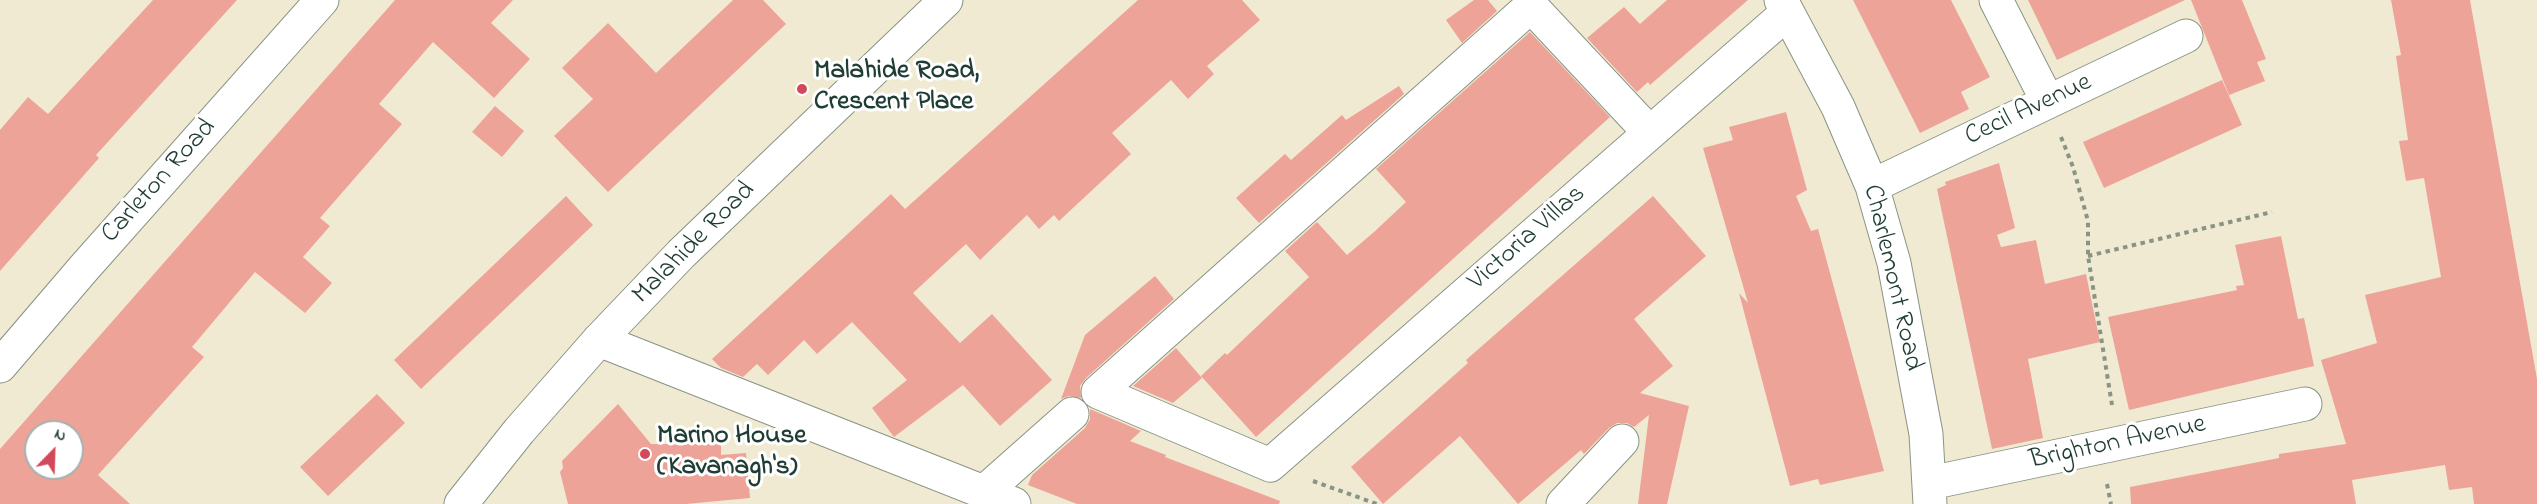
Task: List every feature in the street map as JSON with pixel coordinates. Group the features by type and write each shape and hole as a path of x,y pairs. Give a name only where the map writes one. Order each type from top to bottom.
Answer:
{"street":[{"name":"Carleton Road","path":"0,366 321,0"},
{"name":"Malahide Road","path":"461,504 519,431 599,340 681,254 946,0"},
{"path":"1996,0 2048,102"},
{"path":"1270,465 1098,392 1531,6 1649,132"},
{"name":"Victoria Villas","path":"1270,465 1649,132 1784,7"},
{"name":"Charlemont Road","path":"1784,7 1838,107 1872,186 1896,275 1926,434 1930,493"},
{"name":"Cecil Avenue","path":"1872,186 2186,36"},
{"path":"599,340 1014,504"},
{"name":"Brighton Avenue","path":"1930,493 2118,445 2305,404"},
{"path":"984,492 1072,414"},
{"path":"1563,504 1622,441"}],"path":[{"path":"2048,102 2073,167 2088,221 2088,256 2118,445"},
{"path":"2088,256 2272,212"},
{"path":"1270,465 1377,504"}],"building":[{"path":"153,0 237,0 96,155 99,158 0,271 0,130 28,97 48,114"},
{"path":"395,0 513,0 491,23 530,59 494,98 433,42 379,104 402,124 320,218 330,226 303,257 332,283 305,313 255,272 192,347 204,357 98,475 130,504 0,504 0,449 24,422 24,480 84,480 84,420 26,420"},
{"path":"733,0 763,0 786,24 608,192 554,136 593,99 562,68 608,23 656,73"},
{"path":"1138,0 1242,0 1260,20 1207,66 1214,74 1188,99 1171,80 1112,133 1131,154 1059,221 1054,215 1039,229 1027,215 980,260 966,244 913,293 960,343 992,314 1052,380 1000,426 963,385 894,437 872,408 907,380 852,322 817,354 804,340 768,375 757,364 743,377 721,368 712,359 891,194 905,209"},
{"path":"1474,0 1488,0 1497,11 1462,43 1446,20"},
{"path":"1667,0 1748,0 1650,85 1648,82 1637,92 1587,38 1624,7 1640,24"},
{"path":"1853,0 1951,0 1990,77 1961,92 1969,109 1920,133"},
{"path":"2028,0 2185,0 2057,60"},
{"path":"2191,0 2242,0 2266,59 2257,62 2265,81 2229,95"},
{"path":"2391,0 2470,0 2537,379 2537,504 2474,504 2472,487 2449,490 2445,465 2352,480 2356,504 2131,504 2130,487 2279,458 2279,454 2346,444 2321,360 2377,343 2365,295 2441,277 2424,178 2406,181 2399,141 2408,140 2396,56 2401,55"},
{"path":"1530,32 1610,117 1256,437 1201,376 1225,353 1227,355 1309,277 1285,251 1317,222 1347,255 1374,232 1406,202 1376,169"},
{"path":"2222,80 2242,125 2104,188 2083,142"},
{"path":"1399,86 1404,94 1259,223 1236,198 1285,154 1291,160 1342,115 1346,120"},
{"path":"495,106 524,131 502,157 472,132"},
{"path":"1786,112 1807,190 1796,196 1811,231 1818,229 1884,471 1820,485 1818,479 1790,486 1739,293 1748,303 1703,148 1733,140 1729,127"},
{"path":"1999,163 2015,228 1997,235 2001,247 2036,240 2045,284 2086,274 2100,342 2028,359 2043,438 1992,449 1937,189 1946,185 1945,182"},
{"path":"566,196 593,225 421,389 394,360"},
{"path":"1653,196 1706,256 1634,319 1673,366 1640,393 1689,406 1667,504 1638,504 1649,415 1634,427 1627,423 1617,423 1609,428 1584,454 1581,450 1518,504 1460,436 1383,504 1351,467 1468,363 1466,360"},
{"path":"2281,236 2298,319 2304,318 2314,366 2129,410 2108,317 2237,290 2236,286 2244,285 2235,245"},
{"path":"1155,276 1174,299 1086,378 1080,386 1081,398 1069,396 1061,399 1085,335"},
{"path":"1176,348 1202,378 1173,403 1133,386"},
{"path":"377,394 405,423 328,496 300,467"},
{"name":"Marino House (Kavanagh's)","path":"618,404 651,444 721,444 721,455 746,453 750,498 686,504 568,504 560,472 563,468 562,461"},
{"path":"1090,409 1141,431 1130,441 1166,455 1165,457 1280,501 1279,504 1077,504 1028,485 1032,475 1085,428 1090,419"}],"place":[{"name":"Malahide Road, Crescent Place","path":"802,89"},
{"name":"Marino House (Kavanagh's)","path":"645,454"}]}
